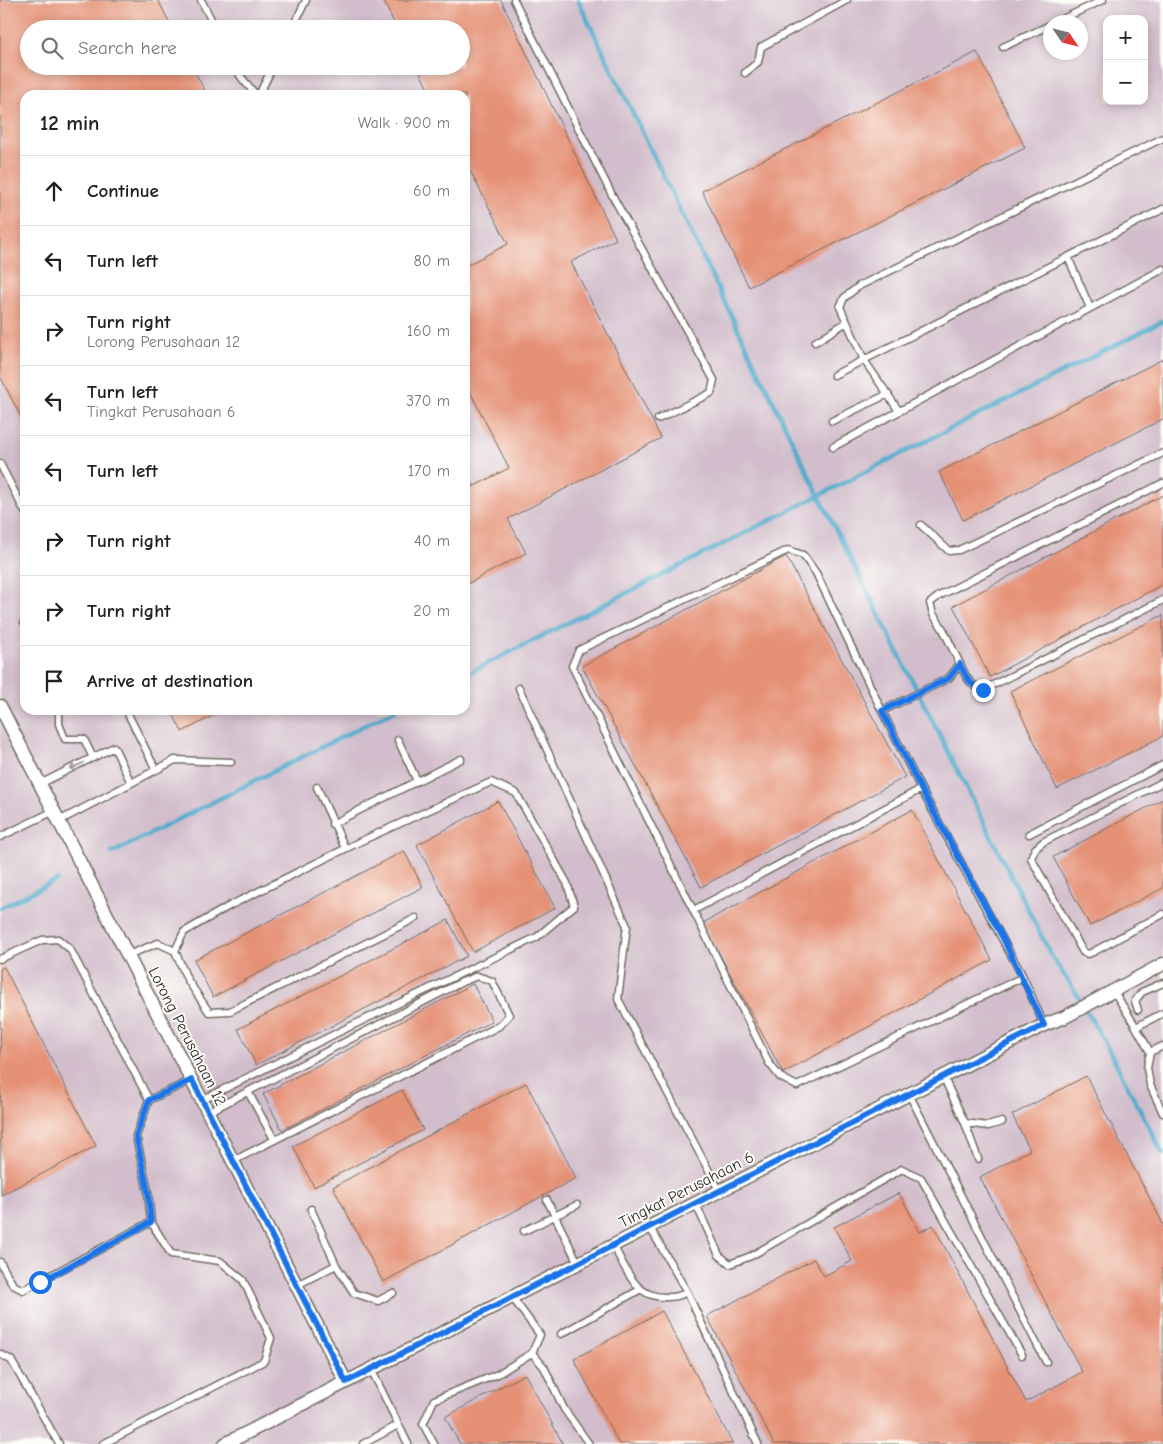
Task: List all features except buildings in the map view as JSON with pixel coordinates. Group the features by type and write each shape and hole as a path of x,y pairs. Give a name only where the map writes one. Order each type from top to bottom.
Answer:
{"street":[{"name":"Lorong Perusahaan 12","path":"0,706 346,1382"},
{"name":"Tingkat Perusahaan 6","path":"226,1444 695,1202 1044,1025 1065,1017 1163,964"}],"lane":[{"path":"201,0 211,20"},
{"path":"296,20 306,0"},
{"path":"514,0 612,195 714,380 712,393 658,419"},
{"path":"745,73 758,62 761,47 847,0"},
{"path":"1071,15 1103,0"},
{"path":"1003,47 1043,28"},
{"path":"240,75 253,90"},
{"path":"261,90 268,75"},
{"path":"899,411 864,360 840,307 844,298 859,286 1163,138"},
{"path":"834,375 1163,209"},
{"path":"1068,257 1090,308"},
{"path":"833,448 1163,269"},
{"path":"815,342 847,322"},
{"path":"832,421 888,394"},
{"path":"921,525 949,551 960,550 1163,453"},
{"path":"0,464 20,502"},
{"path":"1163,483 939,596 930,603 933,614 943,629 968,681 974,687 983,690 1163,600"},
{"path":"1023,977 797,1086 780,1077 769,1063 572,666 579,650 788,550 803,555 816,573 921,789 1023,977 1044,1025"},
{"path":"882,711 949,678 960,664"},
{"path":"519,688 628,926 618,999 719,1190"},
{"path":"59,715 58,724 64,739 75,741 84,739 93,758"},
{"path":"128,715 156,770"},
{"path":"398,740 417,781"},
{"path":"40,784 114,747 131,783"},
{"path":"332,824 461,759"},
{"path":"0,837 56,816 131,783 175,760 231,762"},
{"path":"1029,834 1163,764"},
{"path":"175,951 184,932 345,848 491,782 516,793 567,883 574,906 537,937 340,1031 202,1100"},
{"path":"1163,782 1043,842 1034,849 1031,858 1083,952 1088,954 1093,952 1163,914"},
{"path":"317,787 332,824 345,848"},
{"path":"694,910 921,789"},
{"path":"128,955 158,943 175,951 187,979 209,1012 230,1011 416,918"},
{"path":"0,959 42,940 58,939 70,949 149,1100"},
{"path":"208,1112 462,982 477,976 492,981 509,1015 499,1026 233,1161"},
{"path":"1138,1010 1135,1001 1142,992 1163,983"},
{"path":"1113,990 1150,1052 1147,1068 1150,1084 1163,1113"},
{"path":"1136,1027 1163,1013"},
{"path":"1150,1052 1163,1046"},
{"path":"943,1076 965,1123 978,1159"},
{"path":"103,1444 264,1361 271,1338 243,1280 220,1261 171,1254 151,1222 148,1192 136,1136 149,1100 192,1080"},
{"path":"248,1092 274,1139"},
{"path":"909,1094 1046,1362"},
{"path":"965,1123 988,1126 1002,1122"},
{"path":"695,1202 719,1255 730,1264 751,1256 902,1169 921,1178 1022,1355"},
{"path":"547,1200 578,1262"},
{"path":"524,1231 577,1205"},
{"path":"311,1210 336,1265 354,1293 378,1301 393,1293"},
{"path":"0,1262 13,1285 23,1290 151,1222"},
{"path":"649,1226 686,1292 758,1444"},
{"path":"613,1245 635,1286 652,1297 677,1297 686,1292"},
{"path":"297,1285 336,1265"},
{"path":"561,1334 641,1289"},
{"path":"434,1444 423,1424 434,1400 498,1374 532,1353 540,1335 512,1296"},
{"path":"532,1353 544,1367 564,1409 589,1444"},
{"path":"0,1354 11,1360 59,1444"},
{"path":"371,1369 408,1444"},
{"path":"364,1444 398,1425"}],"shaded area":[{"path":"0,0 1163,0 1163,1444 0,1444"}],"waterway":[{"path":"578,0 819,496 1051,955 1078,996 1110,1052 1163,1154"},
{"path":"470,672 1163,321"},
{"path":"112,853 385,715"},
{"path":"0,908 57,880"}],"route":[{"path":"40,1282 151,1222 148,1192 136,1136 149,1100 192,1080 346,1382 1044,1025 1003,938 921,789 882,711 949,678 960,664 968,681 974,687 983,690"}]}
